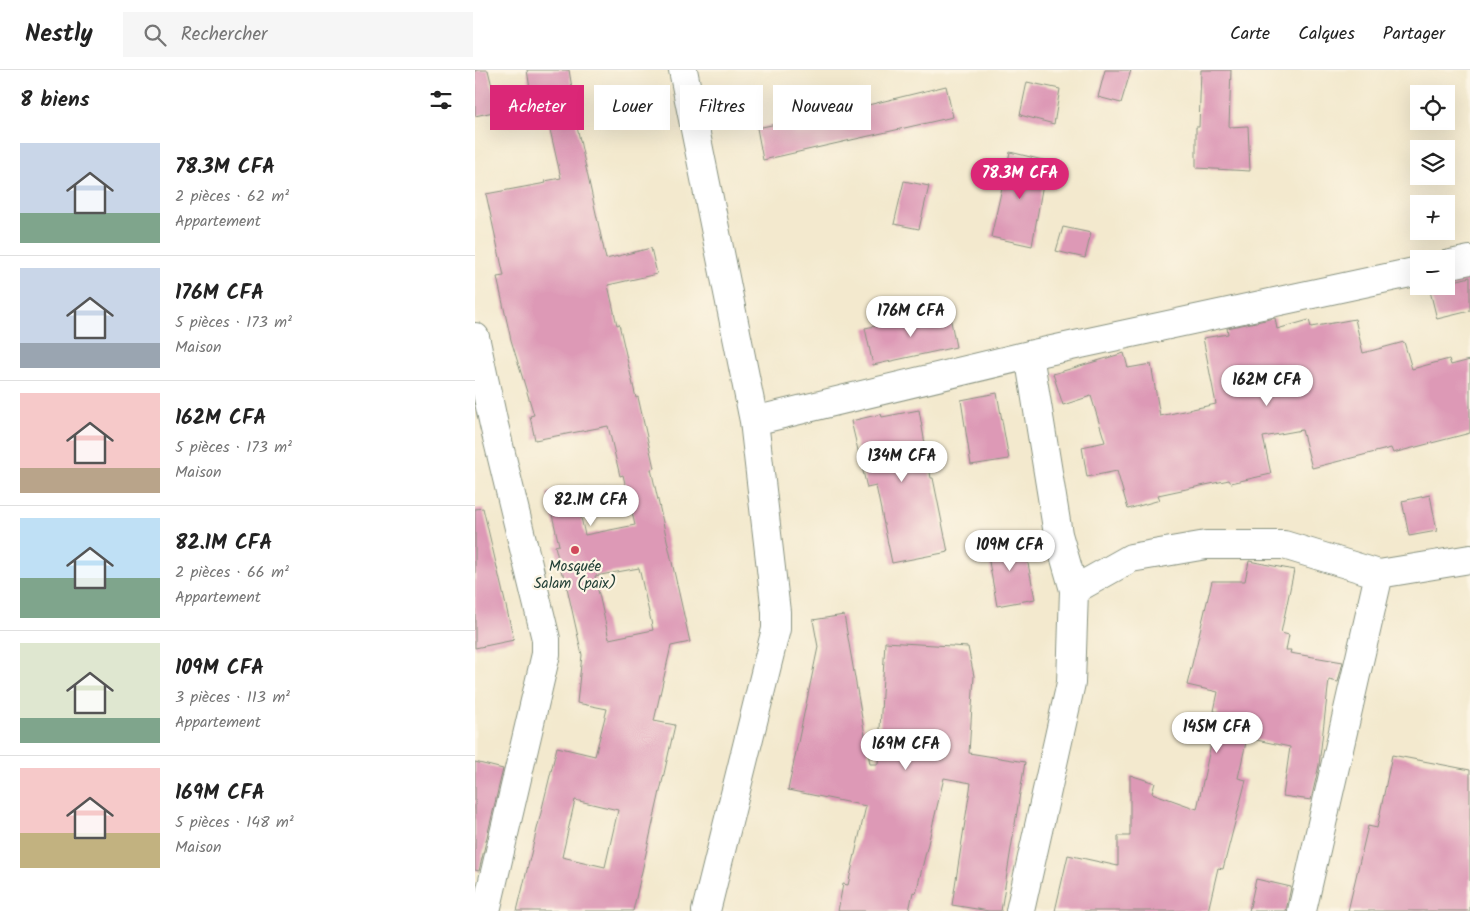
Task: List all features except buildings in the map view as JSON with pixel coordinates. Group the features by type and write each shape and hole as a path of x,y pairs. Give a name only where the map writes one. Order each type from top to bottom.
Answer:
{"street":[{"path":"683,70 753,421 775,595 776,629 706,911"},
{"path":"1455,263 1470,260"},
{"path":"753,421 1029,355 1410,273"},
{"path":"475,337 485,427 546,639 546,654 486,911"},
{"path":"1020,911 1071,684 1074,590 1058,534 1029,355"},
{"path":"1074,590 1131,558 1206,545 1284,545 1379,574 1470,559"},
{"path":"1302,911 1379,574"}],"place":[{"name":"Mosquée Salam (paix)","path":"575,550"}]}
